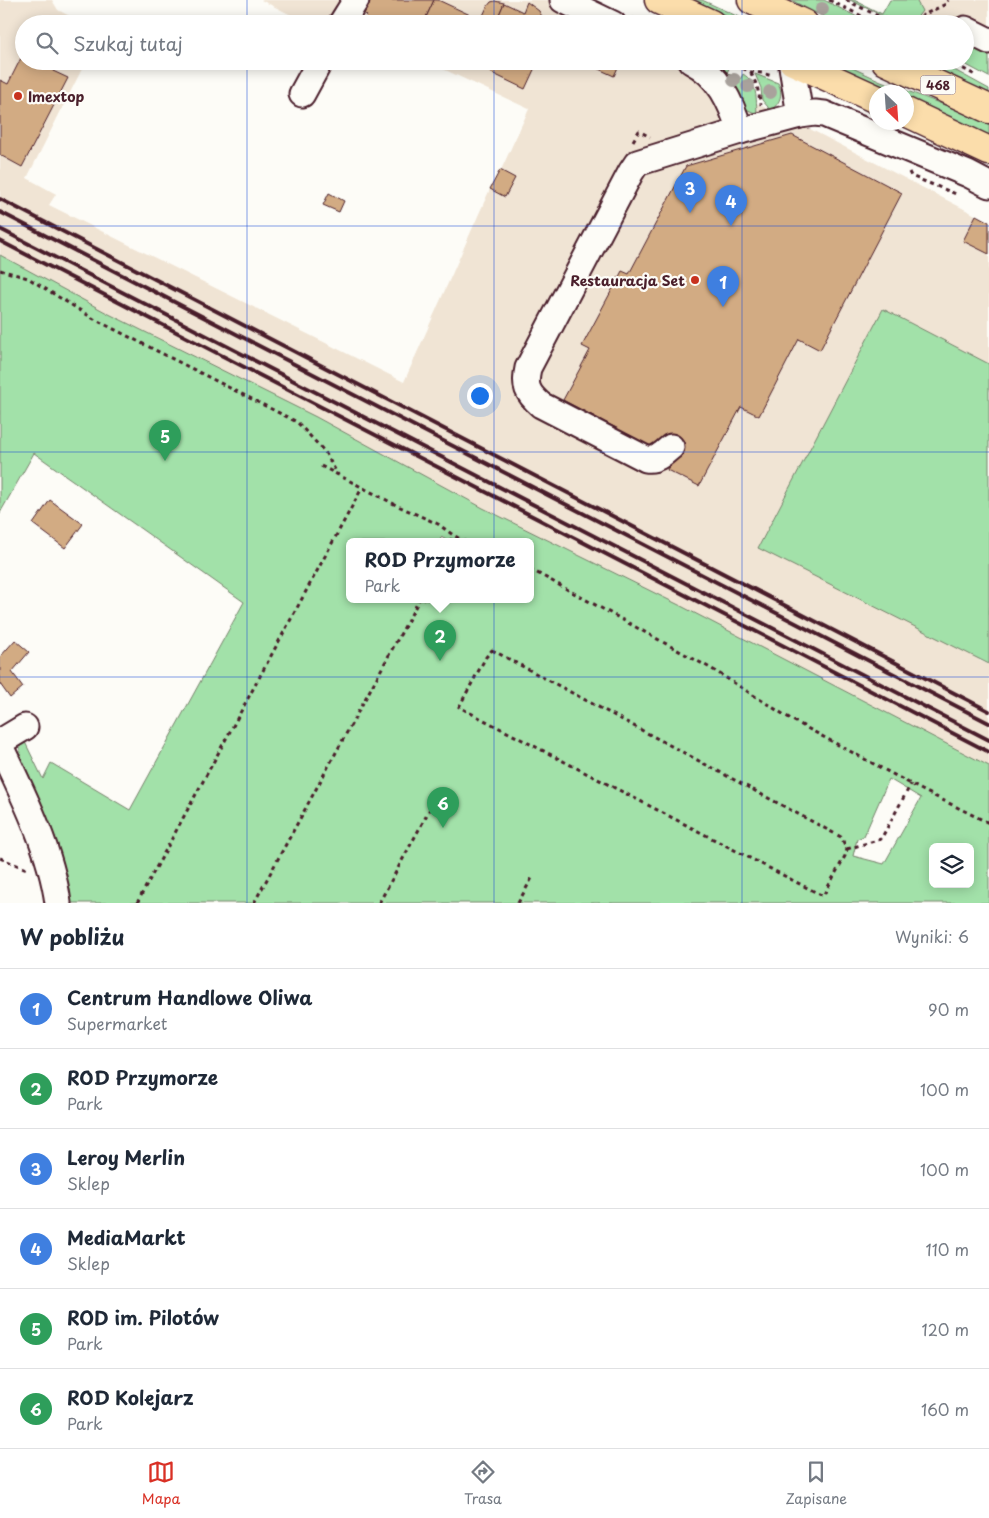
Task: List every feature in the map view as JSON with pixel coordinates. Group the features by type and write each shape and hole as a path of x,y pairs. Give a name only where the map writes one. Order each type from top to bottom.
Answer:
{"main road":[{"path":"659,0 692,15"},
{"path":"752,0 784,15"},
{"path":"812,70 869,96"},
{"name":"468","path":"909,70 989,109"},
{"path":"914,116 986,149"}],"street":[{"path":"347,15 356,0"},
{"path":"564,0 595,15"},
{"path":"974,34 989,41"},
{"path":"302,94 315,70"},
{"path":"705,70 726,95 740,131"},
{"path":"793,70 800,115"},
{"path":"671,447 657,458 646,460 551,411 535,400 526,386 528,368 634,166 641,161 740,131 800,115 815,113 824,114 971,184 986,149"},
{"path":"0,742 25,727"},
{"path":"0,746 46,852 58,903"}],"path":[{"path":"829,0 860,15"},
{"path":"846,0 876,15"},
{"path":"923,15 946,4 948,0"},
{"path":"746,70 750,72 757,86 761,106"},
{"path":"965,70 980,78"},
{"path":"910,176 971,184"},
{"path":"0,270 28,278 94,319 298,422 325,452 338,475"},
{"path":"322,466 362,488 438,524 459,538"},
{"path":"137,903 362,488"},
{"path":"534,571 712,669 794,721 910,784 989,823"},
{"path":"254,903 417,603"},
{"path":"492,650 841,837 847,849 823,896 459,707 486,657 492,650"},
{"path":"847,849 881,839 910,784"},
{"path":"379,903 436,798"},
{"path":"0,858 36,872"},
{"path":"518,903 532,878"}],"shaded area":[{"path":"0,0 52,0 58,10 68,15 15,15 15,70 81,70 27,178 56,194 49,205 404,382 490,189 501,170 529,109 445,70 687,70 810,129 989,222 989,364 883,309 980,661 989,664 989,766 681,606 483,508 316,417 109,314 0,255"},
{"path":"261,0 340,0 343,2 335,15 291,15"},
{"path":"363,0 573,0 586,15 358,15"},
{"path":"890,0 989,0 989,75 974,66 974,15 882,14"}],"green space":[{"path":"691,0 702,0 734,15 724,15"},
{"path":"791,0 824,0 853,15 820,15"},
{"path":"850,0 854,0 882,14 890,0 916,0 922,11 919,15 881,15"},
{"path":"974,44 989,51 989,77 974,69"},
{"path":"719,70 728,70 727,73 740,80 743,74 751,82 756,97 757,114 744,106"},
{"path":"845,70 857,70 892,85 878,85"},
{"path":"937,70 954,70 989,89 989,94"},
{"path":"755,74 778,83 780,87 780,99 768,112 768,107 762,100 761,88"},
{"path":"914,93 989,123 989,137 914,101"},
{"path":"0,255 109,314 316,417 483,508 681,606 989,766 989,903 69,903 53,837 20,755 20,741 23,738 43,779 51,763 130,810 244,602 34,453 0,513","holes":["889,779 921,798 884,864 853,856 857,839 864,836"]},
{"path":"883,309 989,364 989,664 758,548"}],"building":[{"path":"365,0 434,0 427,15 366,15 362,12"},
{"path":"434,0 438,0 470,15 427,15"},
{"path":"491,2 504,3 499,15 483,15"},
{"path":"527,2 541,15 499,15 504,3 523,12"},
{"path":"15,70 54,70 68,78 22,167 0,155 0,80 8,84"},
{"path":"485,70 534,70 525,89"},
{"path":"601,70 617,70 614,76"},
{"path":"792,135 902,193 820,350 799,339 759,416 741,407 699,486 667,470 673,458 563,400 590,350 582,346 622,271 629,274 686,166"},
{"path":"500,170 515,178 505,197 490,189"},
{"path":"329,193 344,201 339,212 323,205"},
{"path":"976,215 989,222 989,254 963,241"},
{"path":"50,500 83,524 65,548 33,524"},
{"path":"15,640 29,652 12,672 23,687 10,698 0,684 0,657"}],"railway":[{"path":"0,199 989,711"},
{"path":"0,212 989,723"},
{"path":"0,229 989,740"},
{"path":"0,241 989,752"}],"place":[{"name":"Imextop","path":"18,96"},
{"name":"Leroy Merlin","path":"690,213"},
{"name":"MediaMarkt","path":"731,226"},
{"name":"Restauracja Set","path":"695,280"},
{"name":"Centrum Handlowe Oliwa","path":"723,307"},
{"name":"ROD im. Pilotów","path":"165,461"},
{"name":"ROD Przymorze","path":"440,661"},
{"name":"ROD Kolejarz","path":"443,828"}]}
